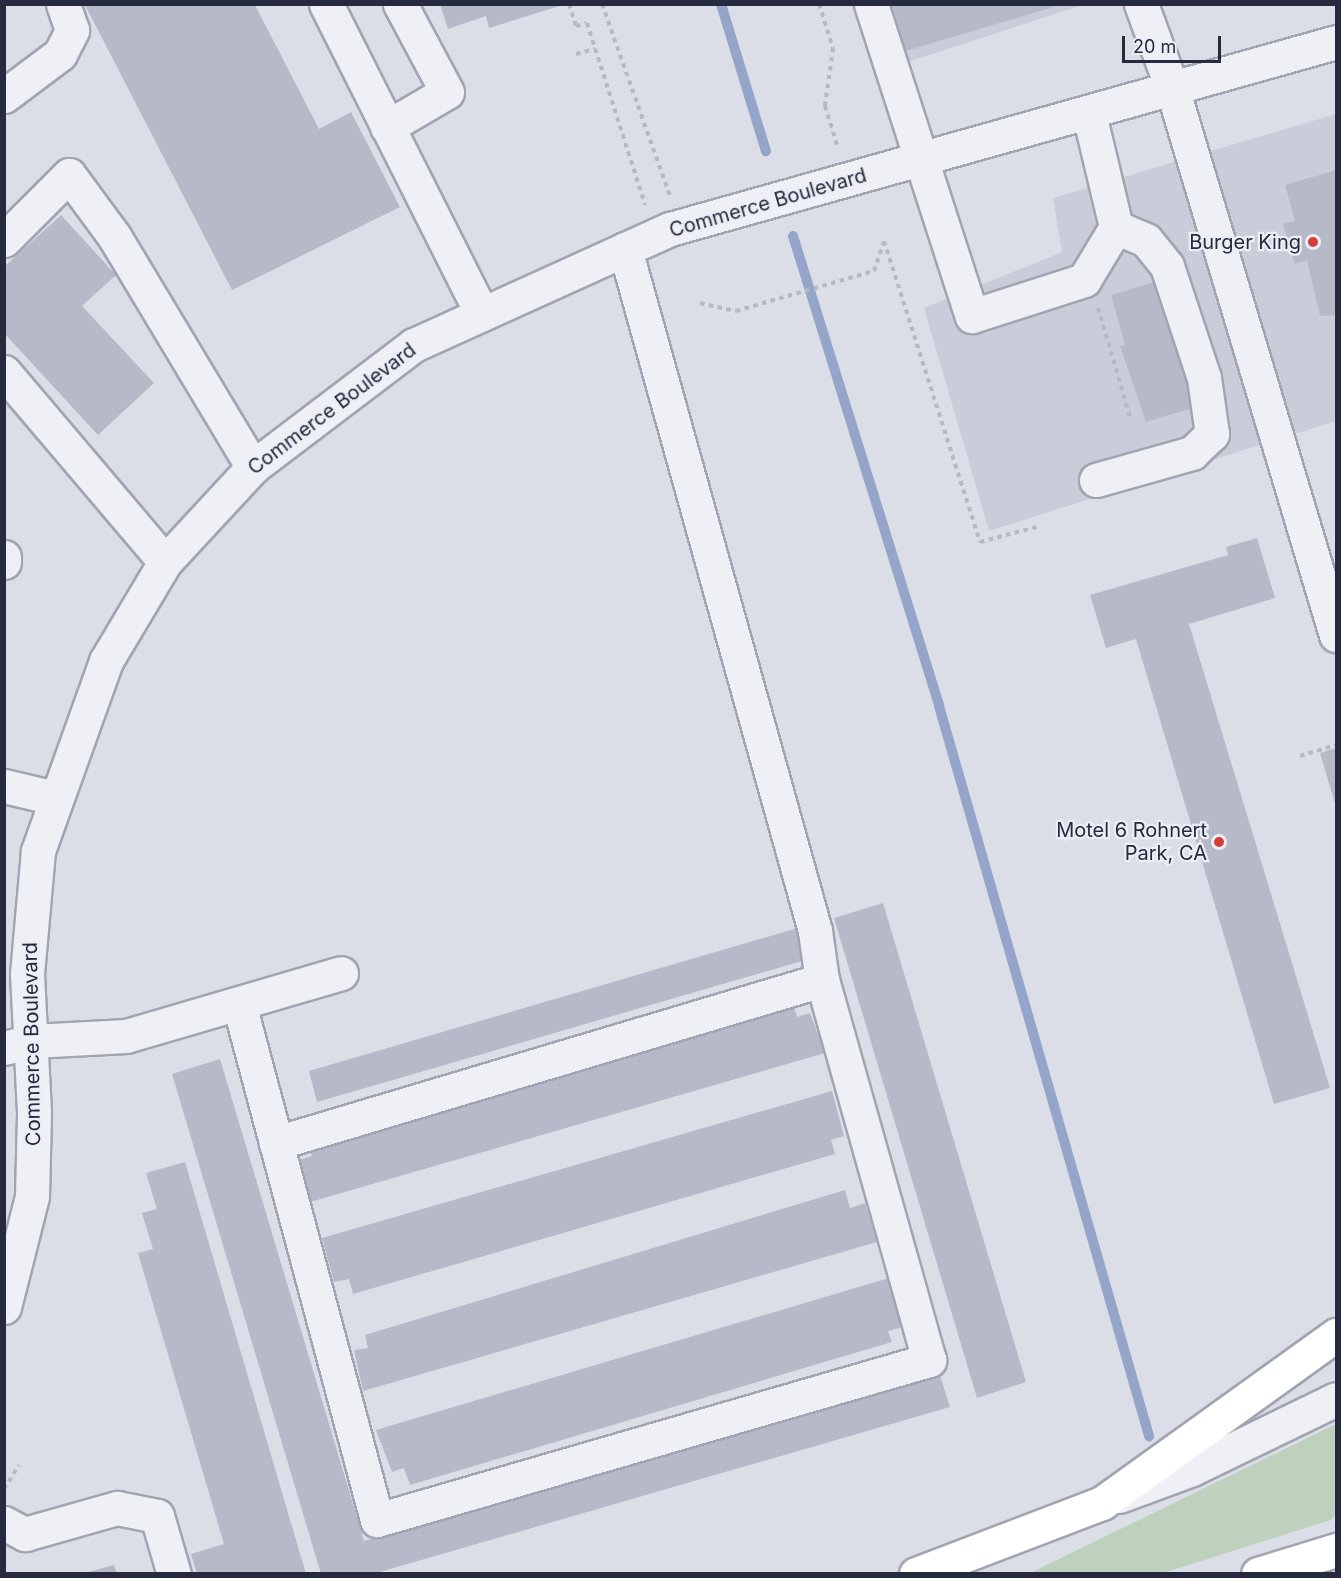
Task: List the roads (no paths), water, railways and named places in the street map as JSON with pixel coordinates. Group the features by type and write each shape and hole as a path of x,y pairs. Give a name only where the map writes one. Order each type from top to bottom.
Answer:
{"highway":[{"path":"916,1574 1102,1503 1336,1335"},
{"path":"1258,1574 1336,1550"}],"street":[{"path":"4,96 60,54 72,30 63,4"},
{"path":"326,4 483,314"},
{"path":"387,127 447,92 400,4"},
{"path":"871,4 972,316 1084,280 1116,227 1089,114"},
{"path":"1141,4 1173,91 1336,635"},
{"name":"Commerce Boulevard","path":"4,1307 32,1196 14,1041 27,974 38,851 55,798 106,661 165,562 253,467 414,345 670,229 1173,91 1336,42"},
{"path":"4,240 69,175 114,236 253,467"},
{"path":"1096,480 1192,453 1212,434 1204,378 1167,266 1146,240 1116,227"},
{"path":"239,1004 377,1520 929,1360 822,980 815,932 625,249"},
{"path":"4,372 165,562"},
{"path":"4,557 4,562"},
{"path":"4,786 55,798"},
{"path":"14,1041 126,1036 341,973"},
{"path":"276,1143 822,980"},
{"path":"1102,1503 1192,1469 1336,1399"},
{"path":"4,1523 25,1534 117,1508 157,1516 174,1574"}],"waterway":[{"path":"721,4 766,151"},
{"path":"793,236 939,706 1149,1436"}],"place":[{"name":"Burger King","path":"1313,242"},
{"name":"Motel 6 Rohnert Park, CA","path":"1219,842"}]}
